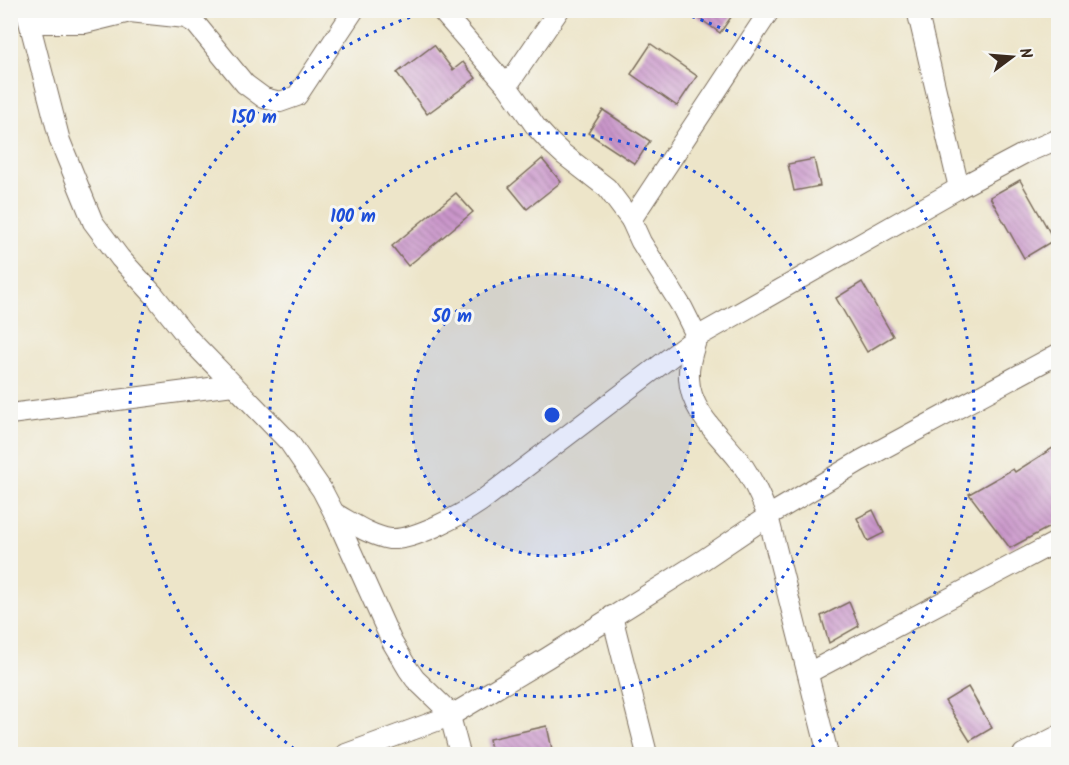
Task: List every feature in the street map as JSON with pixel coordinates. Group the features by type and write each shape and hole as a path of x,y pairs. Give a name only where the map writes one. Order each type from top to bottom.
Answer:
{"street":[{"path":"354,10 297,96 280,102 264,98 245,84 192,21 186,18 131,11 85,23 29,17 60,141 93,222 120,258 154,295 189,339 289,442 322,490 334,513 392,642 416,680 445,708 450,716 460,754"},
{"path":"441,10 507,86 536,127 549,141 607,188 631,220 641,242 682,307 697,337 690,361 689,380 694,400 703,417 757,487 768,516 828,754"},
{"path":"507,86 559,10"},
{"path":"631,220 770,10"},
{"path":"917,10 959,188"},
{"path":"334,513 378,536 391,539 407,536 457,517 480,502 697,337 959,188 1059,138"},
{"path":"346,754 450,716 703,560 768,516 860,461 1059,354"},
{"path":"10,414 233,385"},
{"path":"808,673 1059,541"},
{"path":"612,616 647,754"},
{"path":"1023,754 1059,736"}],"building":[{"path":"688,10 736,10 720,33"},
{"path":"651,44 697,76 677,106 631,74"},
{"path":"434,45 453,70 463,62 476,78 427,114 397,73"},
{"path":"603,110 650,141 635,164 588,133"},
{"path":"542,159 561,182 527,209 509,187"},
{"path":"814,159 820,186 794,191 788,164"},
{"path":"1020,180 1054,240 1024,258 990,197"},
{"path":"456,193 473,212 408,266 392,246"},
{"path":"862,282 893,336 867,352 836,298"},
{"path":"1059,444 1059,522 1010,548 969,494 1013,469 1015,472"},
{"path":"873,510 884,533 868,541 857,518"},
{"path":"849,602 859,626 829,643 821,616"},
{"path":"968,687 992,728 970,741 945,701"},
{"path":"547,726 553,754 492,754 489,739"}]}
